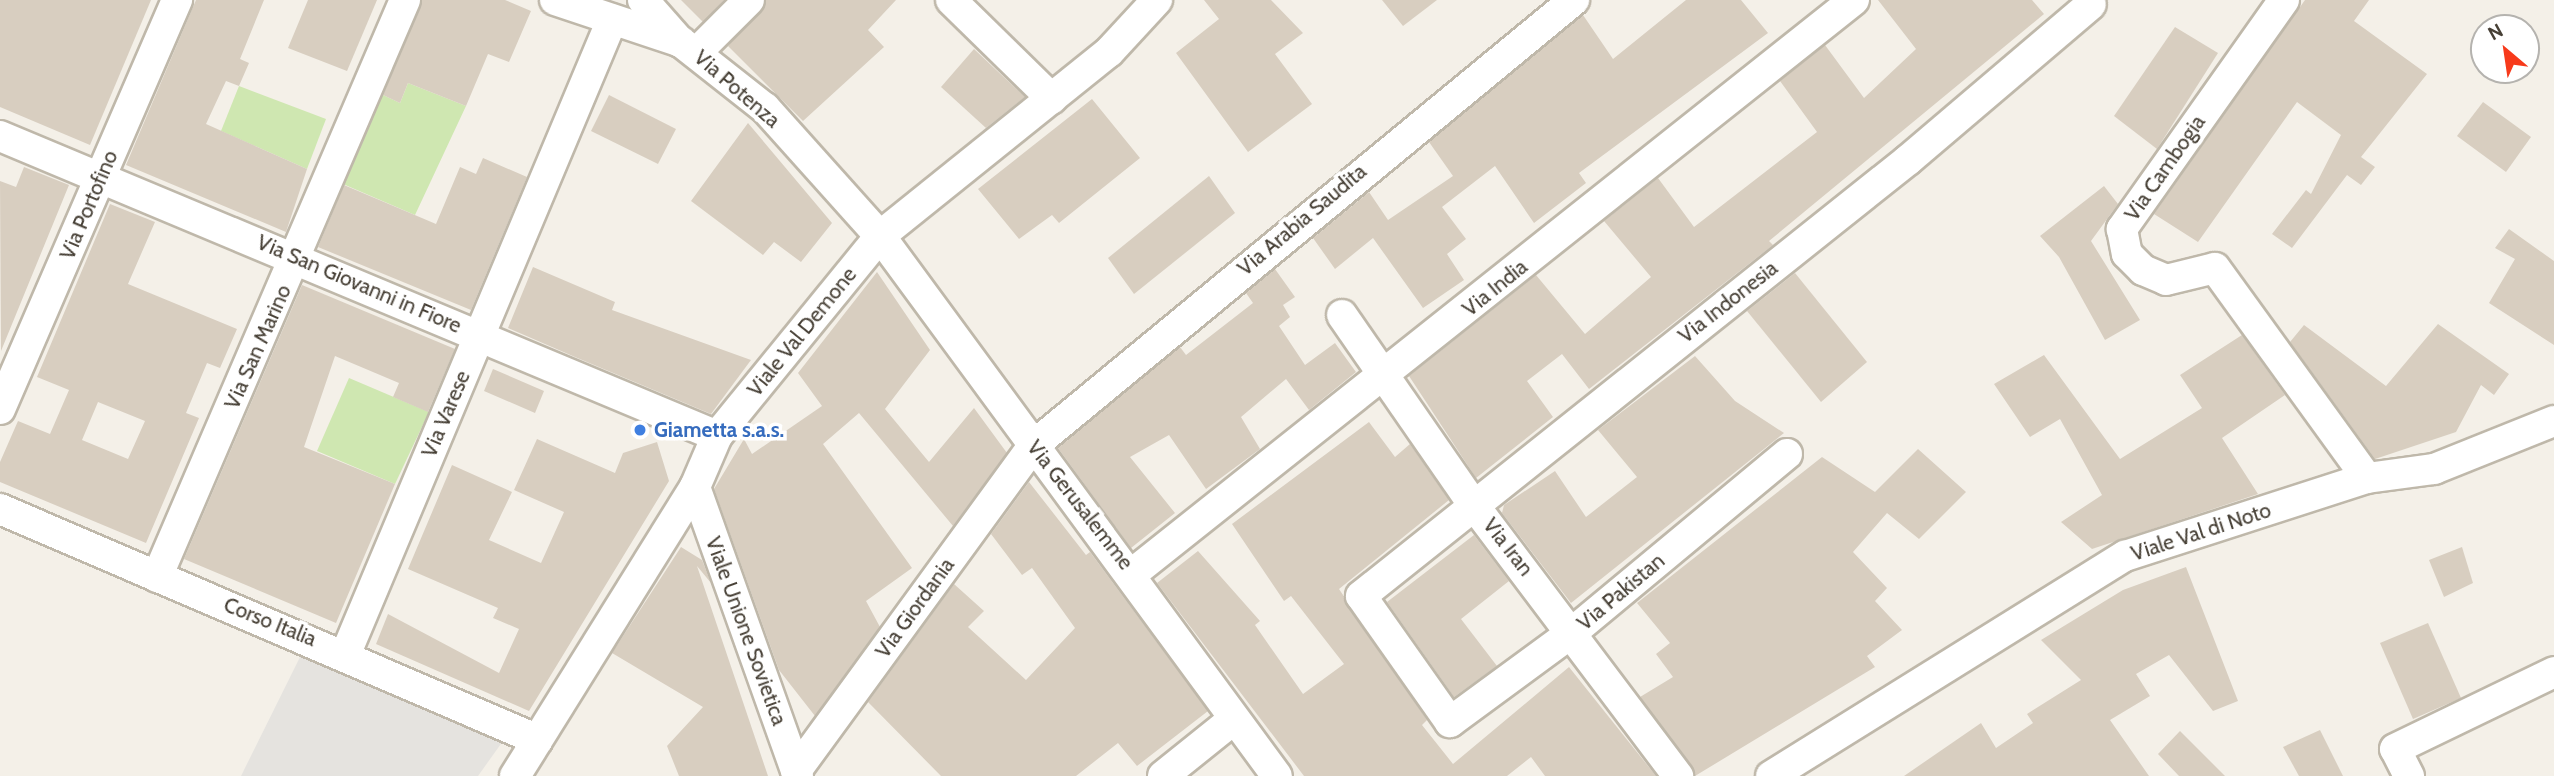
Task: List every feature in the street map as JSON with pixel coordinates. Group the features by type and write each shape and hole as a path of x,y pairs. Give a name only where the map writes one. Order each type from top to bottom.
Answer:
{"street":[{"name":"Via Portofino","path":"0,410 177,0"},
{"name":"Via San Marino","path":"157,577 297,257 405,0"},
{"name":"Via Potenza","path":"555,0 689,47 765,108 880,236"},
{"path":"643,0 689,47 749,0"},
{"path":"951,0 1052,99"},
{"name":"Viale Val Demone","path":"515,776 695,487 717,436 880,236 1052,99 1157,0"},
{"name":"Via Arabia Saudita","path":"1034,445 1574,0"},
{"name":"Via India","path":"1133,573 1384,377 1854,0"},
{"name":"Via Cambogia","path":"2284,0 2122,229 2127,254 2143,270 2166,280 2215,268 2367,478"},
{"name":"Via Indonesia","path":"1450,722 1361,596 1473,504 1908,160 2091,4"},
{"name":"Via Varese","path":"346,653 612,20"},
{"name":"Via San Giovanni in Fiore","path":"0,136 297,257 717,436"},
{"name":"Via Gerusalemme","path":"880,236 1034,445 1133,573 1277,776"},
{"name":"Via Iran","path":"1342,315 1473,504 1574,631 1678,776"},
{"name":"Viale Val di Noto","path":"1771,776 2125,556 2367,478 2434,469 2554,421"},
{"name":"Via Giordania","path":"797,774 1034,445"},
{"name":"Via Pakistan","path":"1450,722 1574,631 1787,454"},
{"name":"Viale Unione Sovietica","path":"695,487 797,774"},
{"name":"Corso Italia","path":"0,509 157,577 346,653 538,740"},
{"path":"2409,776 2395,749 2554,672"},
{"path":"1163,776 1234,719"}],"green space":[{"path":"408,83 466,106 415,215 343,184 381,94 400,103"},
{"path":"239,86 326,119 307,169 221,131"},
{"path":"349,378 429,412 395,484 317,451"}],"shaded area":[{"path":"302,653 503,741 478,776 241,776"}],"building":[{"path":"0,0 151,0 90,145 0,107"},
{"path":"196,0 264,0 240,59 249,63 239,86 226,81 206,124 307,169 286,232 126,165"},
{"path":"308,0 377,0 347,71 288,48"},
{"path":"422,0 505,0 531,11 509,62 488,54 466,106 408,83 400,103 383,95"},
{"path":"681,0 724,0 703,22"},
{"path":"766,0 896,0 868,30 884,47 803,121 728,46"},
{"path":"1204,0 1271,0 1303,33 1275,54 1312,104 1248,152 1176,53 1219,19"},
{"path":"1382,0 1437,0 1403,26"},
{"path":"1686,0 1741,0 1768,33 1579,173 1586,183 1534,223 1495,166 1442,207 1466,239 1447,254 1464,280 1423,308 1373,238 1335,269 1313,238 1369,192 1388,220 1453,176 1429,142 1583,15 1613,59"},
{"path":"1878,0 2032,0 2044,14 1769,241 1773,245 1589,389 1562,354 1527,381 1553,417 1476,478 1409,376 1536,275 1585,334 1651,277 1604,221 1658,178 1694,227 1817,132 1780,81 1825,45 1864,98 1916,49"},
{"path":"2305,0 2369,0 2354,21 2427,74 2361,157 2375,167 2361,185 2347,175 2292,248 2272,234 2306,190 2311,194 2341,135 2297,102 2198,242 2154,214"},
{"path":"2175,27 2218,53 2157,149 2114,116"},
{"path":"974,49 1025,97 986,128 941,87"},
{"path":"609,95 676,129 658,164 591,131"},
{"path":"1092,99 1140,158 1059,223 1052,215 1019,239 978,189"},
{"path":"2483,102 2531,137 2506,172 2457,136"},
{"path":"748,123 832,223 801,262 774,242 763,255 691,201"},
{"path":"483,158 527,177 471,310 318,247 344,185 436,224 460,167 476,174"},
{"path":"24,167 69,185 1,351 0,181 16,187"},
{"path":"1209,176 1235,213 1134,294 1108,258"},
{"path":"2104,186 2118,204 2091,241 2140,320 2105,340 2059,257 2040,236"},
{"path":"110,204 155,222 128,284 237,329 220,368 207,363 186,413 199,418 146,543 0,482 0,462 18,421 50,434 69,390 37,377","holes":["98,402 145,421 128,459 82,440"]},
{"path":"2509,229 2554,261 2554,345 2489,303 2515,259 2495,248"},
{"path":"533,267 615,302 612,310 751,360 711,414 575,357 508,328"},
{"path":"1275,269 1295,297 1283,305 1290,317 1279,326 1305,365 1335,343 1356,372 1309,410 1286,379 1241,417 1260,449 1206,489 1169,435 1130,457 1175,513 1131,548 1058,448 1180,347 1186,355 1253,303 1246,293"},
{"path":"877,272 930,350 885,409 929,462 974,408 1007,453 953,526 859,413 823,444 912,568 866,601 880,627 815,716 779,670 714,489 744,439 752,454 822,406 798,373"},
{"path":"1795,273 1867,362 1821,402 1747,311"},
{"path":"302,285 455,349 428,412 393,397 399,383 335,356 304,447 395,484 336,623 184,559"},
{"path":"2438,324 2509,374 2494,395 2481,385 2456,432 2375,459 2290,342 2304,325 2386,386"},
{"path":"2242,335 2285,395 2222,438 2258,494 2092,549 2061,522 2102,495 2060,419 2030,437 1994,384 2044,355 2120,459 2202,408 2180,375"},
{"path":"1695,356 1735,401 1784,433 1571,603 1502,513 1504,505 1555,471 1586,517 1637,477 1598,430"},
{"path":"493,369 544,391 535,413 484,391"},
{"path":"1369,422 1395,457 1410,444 1449,500 1339,589 1427,720 1422,725 1453,764 1569,667 1656,776 1545,776 1531,757 1507,776 1304,776 1157,583 1198,551 1260,621 1255,625 1303,694 1344,664 1291,596 1284,601 1232,524"},
{"path":"537,439 615,473 623,453 657,442 669,481 529,711 376,644 388,614 499,673 519,629 493,618 498,608 408,569 452,465 512,492 489,540 541,563 564,512 514,490"},
{"path":"1918,449 1966,492 1919,539 1887,513 1853,552 1887,588 1875,601 1902,630 1867,656 1875,667 1695,776 1640,697 1673,677 1656,654 1670,643 1637,603 1822,457 1875,492"},
{"path":"1029,482 1086,555 1090,552 1208,711 1137,766 1118,743 1076,776 941,776 868,702 954,584 984,611 968,627 1026,680 1075,628 1032,568 1022,575 991,534"},
{"path":"1474,535 1509,581 1461,619 1497,666 1454,697 1387,602"},
{"path":"681,547 702,560 711,583 697,566 768,776 679,776 667,746 703,707 612,653"},
{"path":"2462,547 2473,583 2444,597 2429,560"},
{"path":"2186,567 2238,701 2213,711 2169,655 2136,674 2150,696 2110,720 2149,776 1904,776 1981,723 1996,748 2033,723 2027,714 2081,680 2041,640 2123,590"},
{"path":"2428,623 2461,698 2413,719 2380,643"},
{"path":"2320,730 2343,776 2299,776 2283,747"},
{"path":"2180,731 2225,776 2179,776 2158,754"}],"place":[{"name":"Giametta s.a.s.","path":"640,430"}]}
